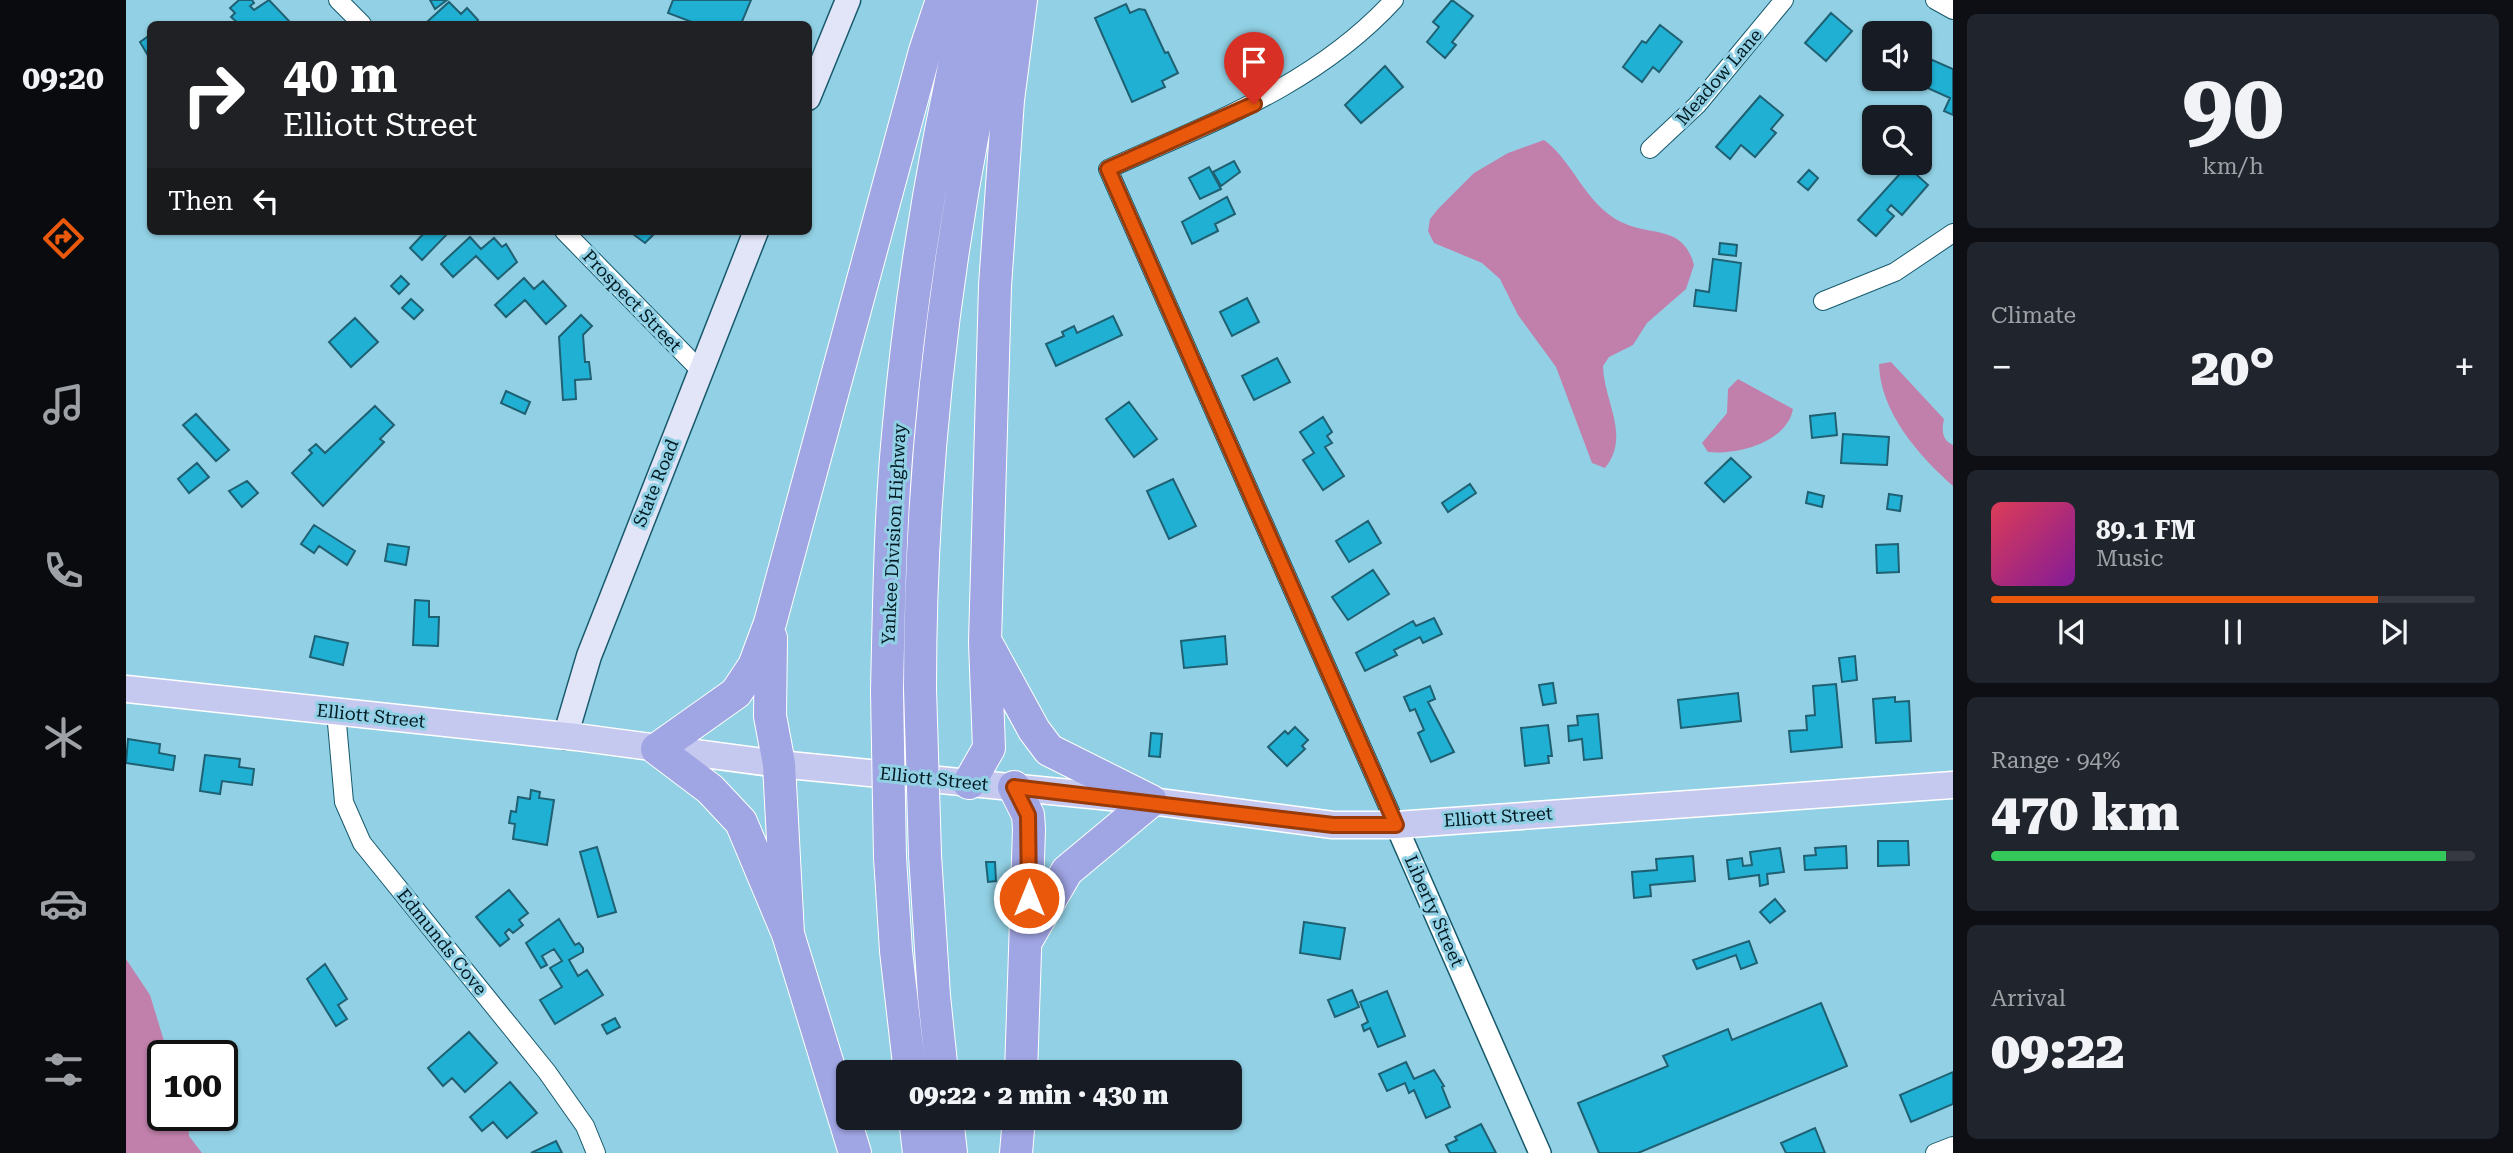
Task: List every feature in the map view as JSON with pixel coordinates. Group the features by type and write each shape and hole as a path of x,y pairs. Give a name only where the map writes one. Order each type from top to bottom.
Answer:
{"highway":[{"path":"855,1153 788,934 741,822 710,789 657,749 736,693 754,666 770,623 925,51 942,0"},
{"name":"Yankee Division Highway","path":"909,1060 896,951 890,857 887,691 892,514 913,290 935,155 969,0"},
{"name":"Yankee Division Highway","path":"941,1060 925,855 920,688 923,529 941,323 967,158 1001,0"},
{"path":"969,783 989,748 985,642 995,286 1007,100 1021,0"},
{"path":"770,623 773,671 770,716 779,764 788,934"},
{"path":"985,642 1034,730 1049,750 1151,801 1067,871 1028,938"},
{"path":"1014,787 1028,815 1028,938 1022,1060"},
{"path":"916,1130 919,1153"},
{"path":"948,1130 951,1153"},
{"path":"1016,1153 1018,1130"}],"main road":[{"path":"812,88 848,0"},
{"name":"State Road","path":"565,737 589,656 753,235"},
{"name":"Elliott Street","path":"126,689 565,737 779,764 1151,801 1333,825 1396,825 1953,785"}],"street":[{"path":"338,0 359,21"},
{"name":"Liberty Street","path":"1392,0 1363,33 1296,81 1254,104 1108,169 1540,1153"},
{"name":"Meadow Lane","path":"1650,149 1698,105 1784,0"},
{"path":"1936,0 1953,10"},
{"path":"1823,301 1895,272 1953,233"},
{"name":"Prospect Street","path":"568,235 701,371"},
{"name":"Edmunds Cove","path":"336,712 344,802 362,843 547,1072 584,1126 596,1153"},
{"path":"1935,1153 1953,1146"}],"shaded area":[{"path":"1544,140 1608,214 1621,222 1674,237 1689,252 1694,265 1686,289 1647,323 1633,345 1609,357 1603,366 1616,431 1616,443 1605,468 1592,463 1556,367 1518,315 1500,279 1482,263 1434,243 1428,231 1430,219 1474,173 1508,153"},
{"path":"1891,362 1944,419 1944,437 1953,445 1953,486 1915,447 1894,416 1881,382 1879,364"},
{"path":"1738,379 1793,409 1789,420 1781,430 1760,444 1733,451 1708,452 1702,443 1727,413 1728,389"},
{"path":"126,959 150,995 164,1040 147,1040 147,1131 189,1131 189,1136 202,1153 126,1153"}],"building":[{"path":"239,0 252,0 254,3 250,6 254,10 269,0 289,21 236,21 231,17 235,13 230,8"},
{"path":"430,0 447,0 435,9"},
{"path":"673,0 751,0 742,21 689,21 668,13"},
{"path":"1452,0 1473,16 1452,42 1456,45 1445,58 1427,42 1439,27 1433,22"},
{"path":"449,2 461,14 467,8 478,20 477,21 428,21"},
{"path":"1126,4 1130,13 1139,9 1145,10 1165,53 1168,52 1178,73 1162,81 1165,87 1132,102 1095,18"},
{"path":"1831,13 1852,31 1826,61 1805,43"},
{"path":"1660,25 1682,42 1659,72 1653,67 1642,82 1623,67 1642,41 1646,43"},
{"path":"147,37 147,54 140,42"},
{"path":"1932,60 1953,69 1953,115 1944,111 1950,98 1932,90"},
{"path":"1385,66 1403,87 1361,123 1345,105"},
{"path":"1760,96 1783,115 1771,129 1776,133 1755,157 1741,145 1730,159 1716,147"},
{"path":"1234,161 1240,172 1221,186 1213,172"},
{"path":"1209,167 1221,189 1200,199 1189,178"},
{"path":"1809,170 1818,178 1808,190 1798,182"},
{"path":"1899,175 1917,175 1928,185 1902,215 1891,205 1887,210 1894,216 1876,236 1858,220"},
{"path":"1227,197 1235,214 1215,224 1218,231 1192,244 1182,222"},
{"path":"422,235 446,235 422,260 410,248"},
{"path":"634,235 653,235 645,243"},
{"path":"470,237 481,249 494,238 502,247 506,244 517,262 498,279 476,256 453,277 441,264"},
{"path":"1720,243 1737,245 1736,256 1719,254"},
{"path":"1713,259 1741,263 1736,311 1694,306 1696,290 1709,292"},
{"path":"401,276 409,284 399,294 391,286"},
{"path":"524,278 534,289 543,281 566,306 546,324 525,300 506,317 495,305"},
{"path":"1247,298 1259,322 1232,336 1220,312"},
{"path":"411,299 423,310 414,319 402,308"},
{"path":"581,315 592,326 583,335 585,362 589,362 591,379 575,380 576,399 563,400 559,337"},
{"path":"1113,316 1122,335 1056,366 1046,344 1064,336 1062,332 1074,326 1077,333"},
{"path":"355,318 378,342 351,367 329,342"},
{"path":"1277,358 1290,382 1254,400 1242,376"},
{"path":"506,391 530,402 525,414 501,403"},
{"path":"1129,402 1157,439 1134,457 1106,419"},
{"path":"375,406 394,425 380,439 384,442 323,506 292,473 312,453 309,450 316,444 325,453"},
{"path":"1835,413 1837,435 1812,438 1810,416"},
{"path":"196,414 229,450 216,461 183,425"},
{"path":"1323,417 1332,432 1327,436 1332,443 1325,447 1344,476 1323,490 1303,460 1314,453 1300,432"},
{"path":"1843,434 1889,437 1887,465 1841,463"},
{"path":"1731,458 1751,477 1724,502 1705,483"},
{"path":"197,463 209,477 189,493 178,479"},
{"path":"1173,479 1196,526 1169,539 1147,491"},
{"path":"247,481 258,493 242,507 229,491"},
{"path":"1470,484 1476,493 1448,512 1442,503"},
{"path":"1808,492 1824,496 1822,507 1806,503"},
{"path":"1889,494 1902,496 1900,511 1887,509"},
{"path":"1368,521 1381,543 1349,562 1336,541"},
{"path":"314,525 355,551 347,565 319,546 314,553 301,544"},
{"path":"388,544 409,547 406,565 385,561"},
{"path":"1898,544 1899,572 1877,573 1876,545"},
{"path":"1373,570 1389,594 1348,620 1332,597"},
{"path":"415,600 429,601 429,617 439,617 438,646 413,645"},
{"path":"1434,618 1442,634 1423,643 1420,637 1394,650 1397,655 1365,671 1356,653 1413,621 1416,626"},
{"path":"315,636 348,643 343,665 310,657"},
{"path":"1225,636 1227,664 1184,668 1181,641"},
{"path":"1855,656 1857,680 1842,682 1839,658"},
{"path":"1553,683 1556,703 1543,705 1539,685"},
{"path":"1836,684 1842,747 1791,752 1789,731 1807,730 1806,716 1815,715 1813,686"},
{"path":"1430,686 1435,699 1428,702 1454,752 1431,762 1418,733 1424,730 1415,709 1410,711 1404,697"},
{"path":"1738,693 1741,721 1681,728 1678,700"},
{"path":"1895,697 1895,702 1909,701 1911,741 1876,743 1873,699"},
{"path":"1598,714 1602,758 1584,760 1582,739 1569,741 1568,726 1578,725 1577,716"},
{"path":"1548,725 1552,756 1548,756 1549,763 1525,766 1521,728"},
{"path":"1295,727 1308,740 1302,746 1305,749 1287,766 1268,747 1285,731 1288,734"},
{"path":"1151,733 1162,734 1160,757 1149,756"},
{"path":"128,739 160,744 159,753 175,756 173,770 126,763"},
{"path":"205,755 240,759 239,767 254,769 252,785 222,781 220,794 200,791"},
{"path":"531,790 540,792 539,798 554,800 547,845 513,839 515,824 509,823 511,811 516,812 518,797 530,799"},
{"path":"1878,841 1908,841 1909,865 1878,866"},
{"path":"1846,846 1847,868 1805,870 1804,856 1816,855 1815,848"},
{"path":"597,847 616,912 598,917 580,852"},
{"path":"1780,848 1784,872 1767,874 1768,884 1760,886 1759,875 1729,879 1727,860 1742,858 1743,866 1752,865 1750,852"},
{"path":"1693,856 1695,881 1650,885 1651,896 1634,898 1632,872 1657,870 1656,859"},
{"path":"986,862 995,862 996,881 988,882"},
{"path":"509,890 528,913 519,920 523,925 513,933 509,929 505,933 509,939 500,946 476,917"},
{"path":"1775,899 1785,911 1770,923 1760,912"},
{"path":"559,919 575,945 579,943 583,948 583,952 569,960 578,976 587,970 603,995 555,1024 540,1000 562,987 550,968 562,961 554,949 542,956 547,965 541,968 526,943"},
{"path":"1304,922 1345,928 1340,959 1300,953"},
{"path":"1749,941 1757,963 1741,969 1736,955 1697,969 1693,960"},
{"path":"325,964 347,999 338,1005 347,1019 336,1026 307,979"},
{"path":"1352,990 1359,1007 1335,1017 1328,1000"},
{"path":"1387,991 1405,1036 1378,1047 1370,1028 1364,1031 1362,1025 1368,1022 1360,1002"},
{"path":"1821,1003 1847,1066 1638,1153 1599,1153 1578,1103 1668,1066 1663,1056 1728,1029 1732,1040"},
{"path":"615,1018 620,1027 607,1034 602,1025"},
{"path":"469,1032 497,1063 465,1092 452,1078 443,1086 428,1068"},
{"path":"1406,1062 1414,1079 1434,1070 1444,1086 1442,1087 1450,1107 1426,1118 1414,1090 1409,1093 1405,1083 1387,1091 1379,1074"},
{"path":"1953,1072 1953,1104 1911,1122 1900,1095"},
{"path":"510,1082 537,1113 507,1138 493,1122 482,1131 470,1117"},
{"path":"1481,1124 1496,1153 1450,1153 1446,1145 1457,1140 1455,1137"},
{"path":"1815,1128 1825,1153 1786,1153 1781,1143"},
{"path":"556,1141 562,1153 531,1153"}],"route":[{"path":"1029,898 1028,815 1014,787 1151,801 1333,825 1396,825 1108,169 1254,104"}]}
